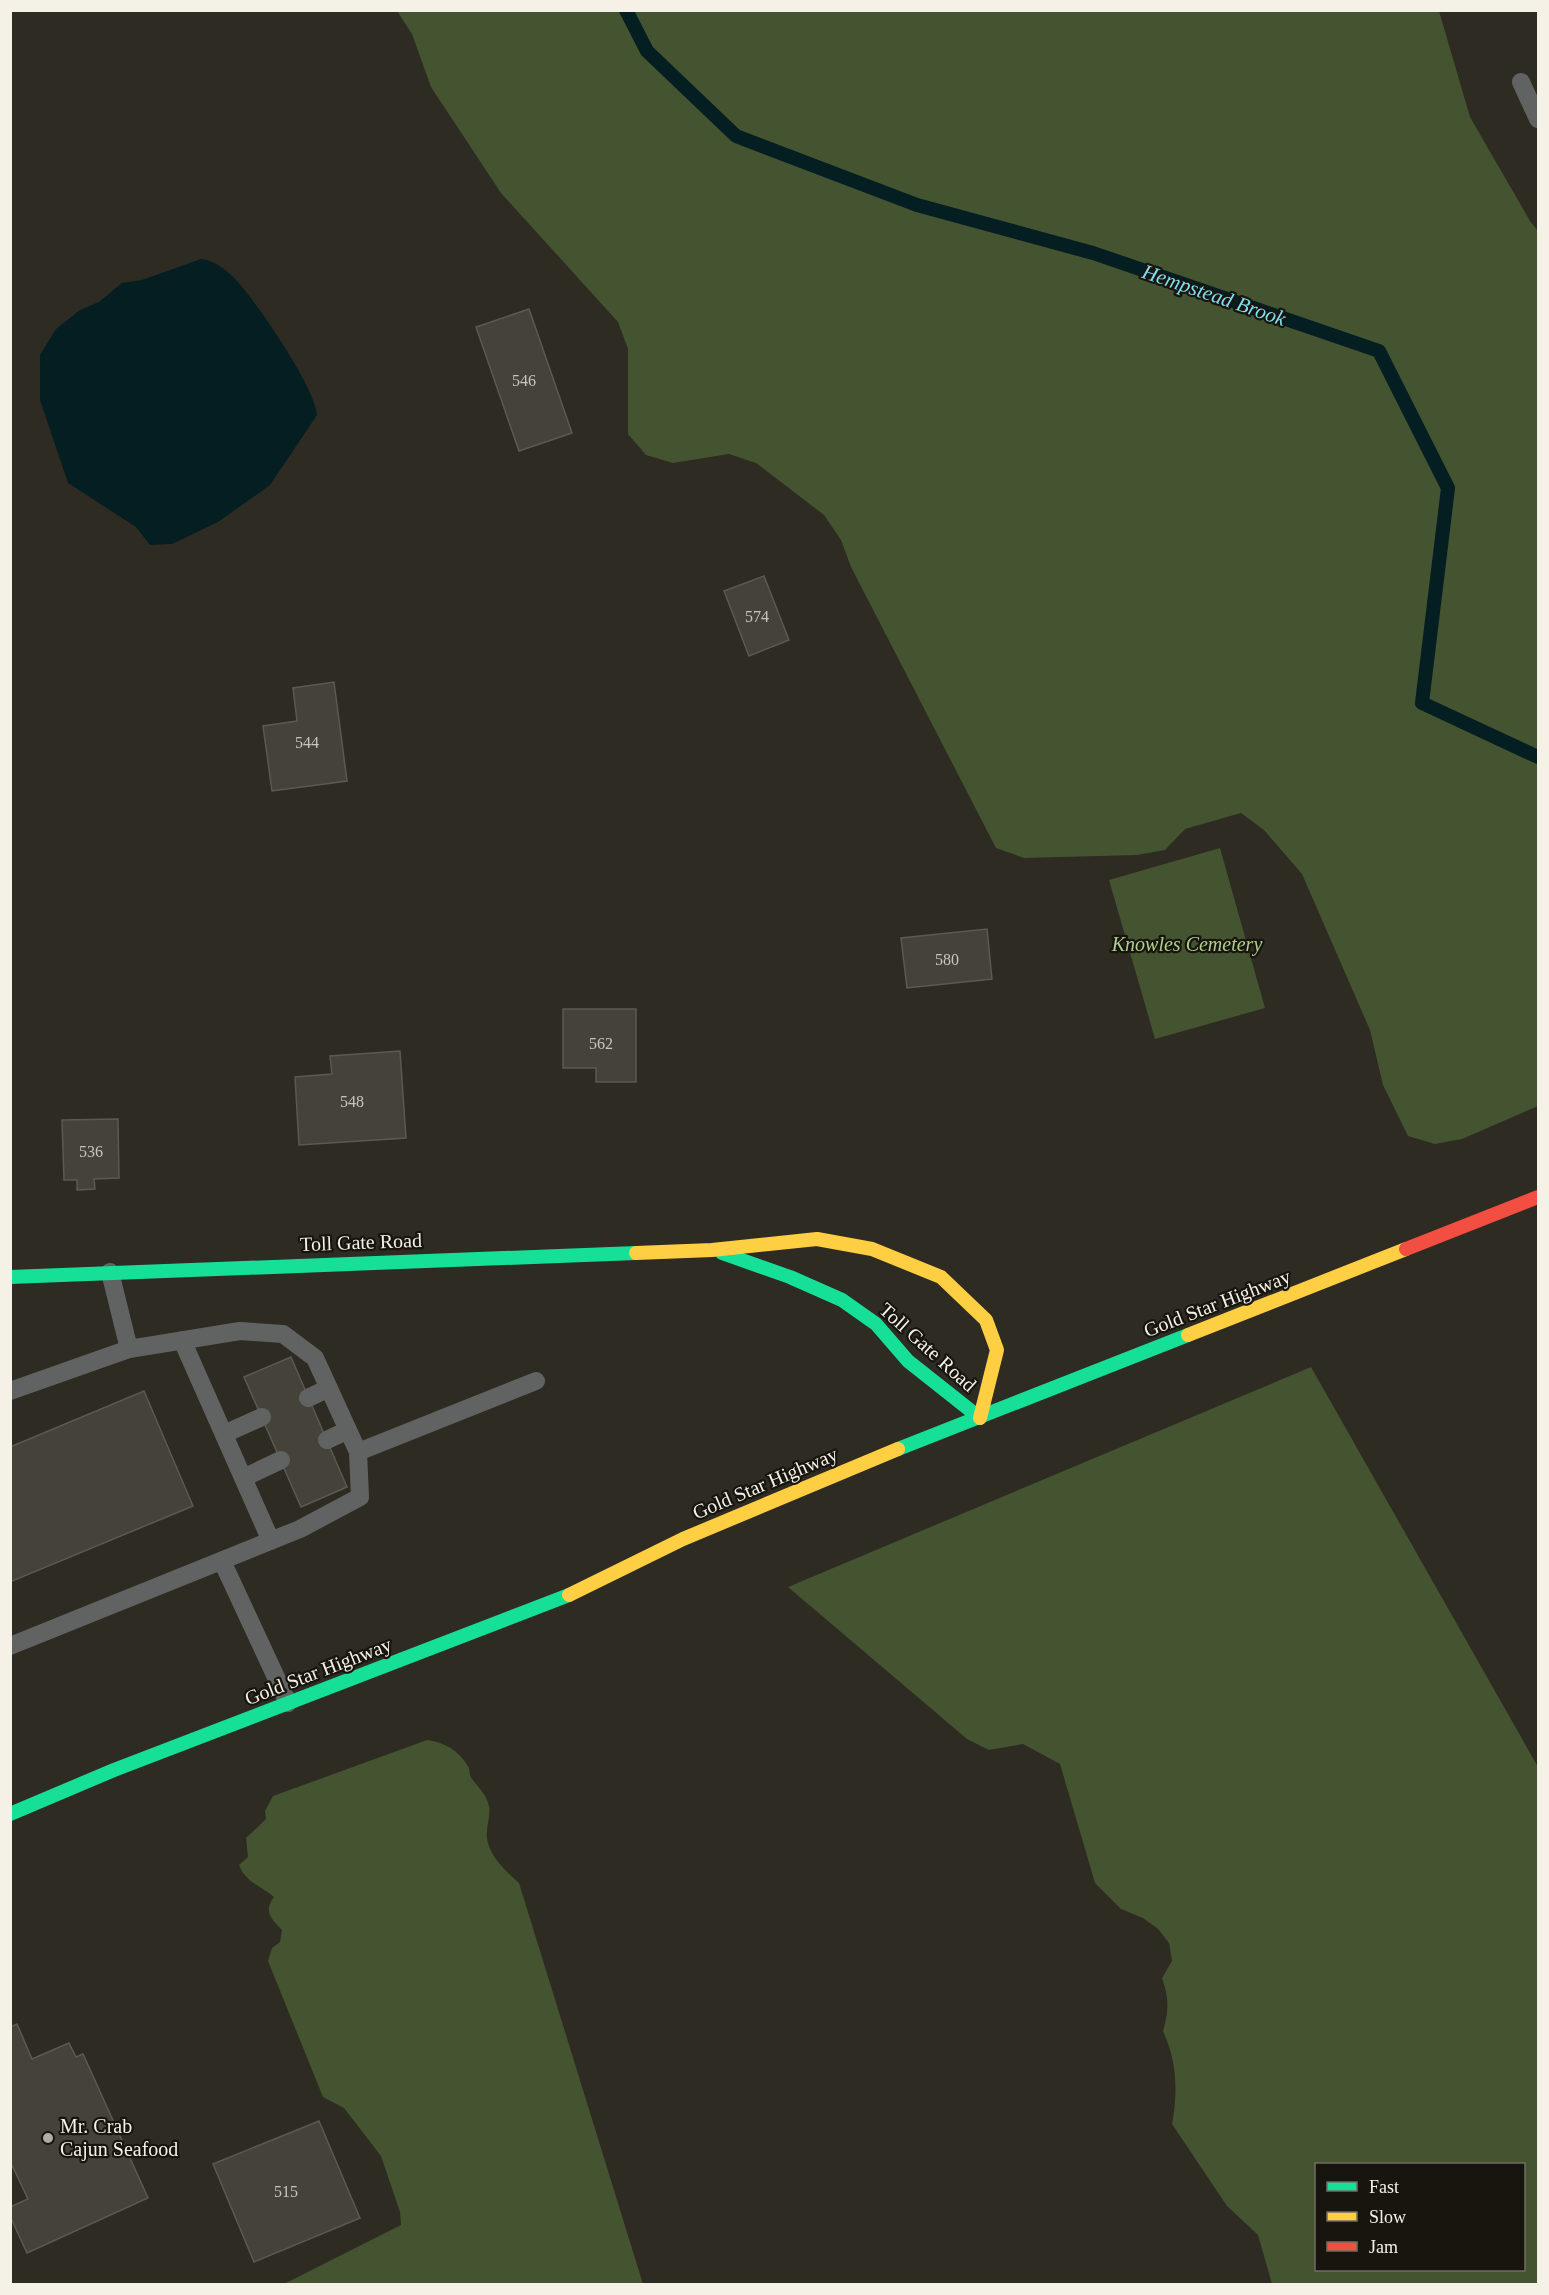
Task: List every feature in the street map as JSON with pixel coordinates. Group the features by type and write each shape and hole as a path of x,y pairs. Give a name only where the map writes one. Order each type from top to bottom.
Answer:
{"main road":[{"name":"Gold Star Highway","path":"10,1814 114,1770 575,1593 683,1539 836,1473 1539,1197"},
{"name":"Toll Gate Road","path":"10,1277 712,1250 817,1239 872,1249 941,1277 986,1320 997,1350 980,1418 908,1361 876,1324 842,1299 790,1277 712,1250"}],"lane":[{"path":"1521,82 1539,119"},
{"path":"110,1272 129,1349"},
{"path":"10,1391 129,1349 240,1331 283,1334 315,1358 358,1452 360,1497 300,1529 10,1646"},
{"path":"183,1340 271,1541"},
{"path":"358,1452 536,1381"},
{"path":"308,1398 329,1389"},
{"path":"224,1434 262,1417"},
{"path":"327,1440 348,1431"},
{"path":"243,1478 281,1460"},
{"path":"222,1561 288,1703"}],"green space":[{"path":"397,11 1439,11 1470,117 1538,231 1538,1106 1462,1139 1435,1144 1408,1136 1383,1085 1370,1030 1302,874 1264,830 1241,813 1185,829 1165,850 1137,855 1024,858 996,848 851,567 841,540 824,515 756,463 729,454 673,463 646,455 628,434 628,349 618,322 501,193 431,87 412,34"},
{"name":"Knowles Cemetery","path":"1220,848 1265,1008 1155,1039 1109,880"},
{"path":"1311,1367 1538,1767 1538,2284 1272,2284 1258,2235 1227,2206 1172,2124 1175,2077 1174,2065 1163,2031 1167,2004 1162,1978 1172,1961 1169,1943 1158,1929 1143,1918 1121,1909 1095,1883 1060,1764 1023,1744 989,1750 967,1739 788,1587"},
{"path":"427,1740 445,1745 460,1755 468,1766 471,1777 488,1802 488,1843 496,1860 519,1883 643,2284 284,2284 401,2225 400,2212 381,2156 344,2108 323,2097 268,1961 272,1948 280,1942 282,1930 269,1911 274,1897 249,1880 239,1865 248,1857 246,1838 266,1819 265,1811 273,1796"}],"water":[{"path":"201,259 215,263 229,273 257,306 296,366 314,402 317,415 270,485 218,522 172,544 150,545 136,527 68,483 40,400 40,355 56,329 80,310 99,302 122,283 142,280"}],"building":[{"path":"529,309 572,433 519,451 476,327"},
{"path":"764,576 789,640 749,656 724,591"},
{"path":"334,682 347,781 272,791 263,726 297,721 293,688"},
{"path":"987,929 992,979 907,988 901,938"},
{"path":"563,1009 636,1009 636,1082 596,1082 596,1068 563,1068"},
{"path":"400,1051 406,1138 299,1145 295,1077 332,1074 330,1056"},
{"path":"118,1119 119,1178 94,1179 95,1189 77,1190 77,1180 64,1180 62,1120"},
{"path":"291,1357 347,1487 301,1507 244,1377"},
{"path":"144,1391 193,1506 10,1582 10,1447"},
{"path":"17,2024 32,2059 69,2043 76,2057 83,2054 148,2198 27,2253 10,2216 10,2207 28,2199 10,2161 10,2027"},
{"path":"319,2121 360,2218 254,2262 213,2164"}],"waterway":[{"name":"Hempstead Brook","path":"626,10 647,51 736,136 917,205 1093,253 1379,351 1448,488 1422,703 1538,757"}],"traffic: fast":[{"path":"10,1277 636,1253"},
{"path":"722,1253 790,1277 842,1300 876,1324 908,1361 980,1418"},
{"path":"898,1449 1188,1335"},
{"path":"10,1814 114,1770 569,1595"}],"traffic: slow":[{"path":"636,1253 712,1250 817,1239 872,1249 941,1277 986,1320 997,1350 980,1418"},
{"path":"1188,1335 1406,1249"},
{"path":"569,1595 683,1539 898,1449"}],"traffic: jam":[{"path":"1406,1249 1538,1197"}],"place":[{"name":"Mr. Crab Cajun Seafood","path":"48,2138"}]}
